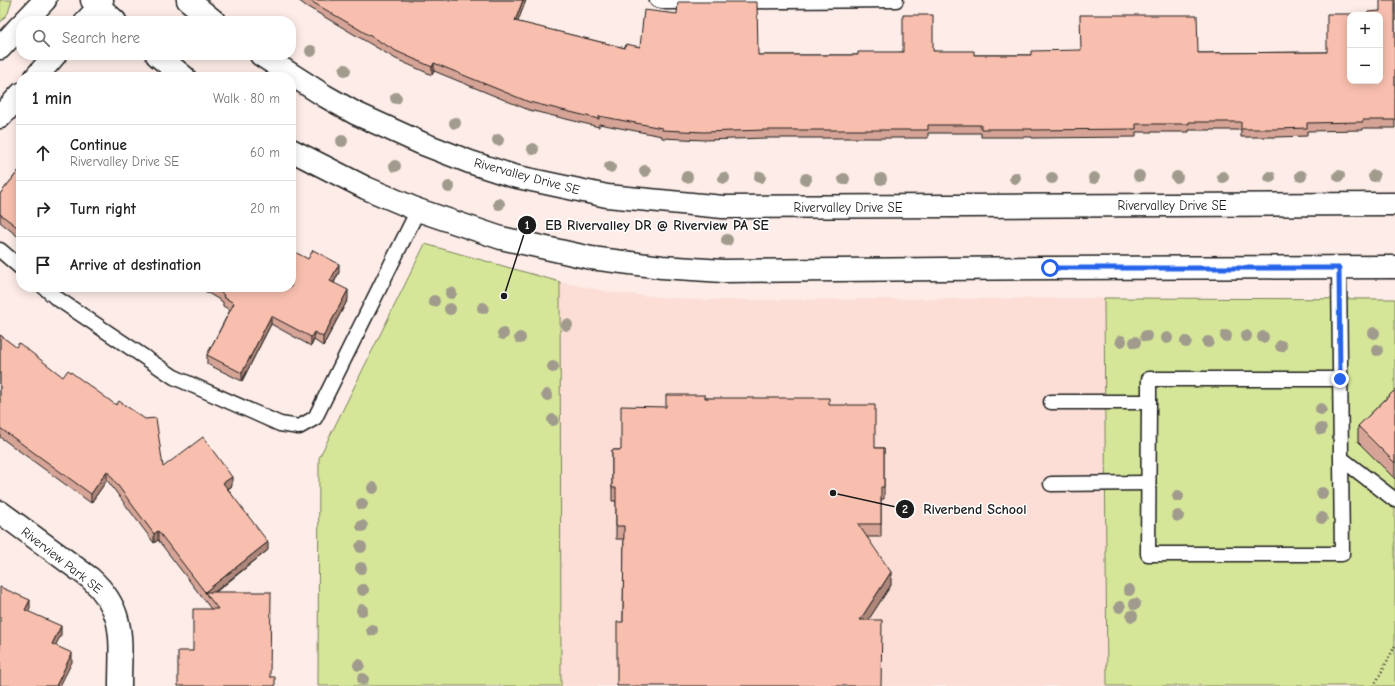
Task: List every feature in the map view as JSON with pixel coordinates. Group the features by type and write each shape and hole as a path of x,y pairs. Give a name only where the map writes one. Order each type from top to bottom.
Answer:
{"street":[{"path":"30,16 45,0"},
{"path":"188,0 208,16"},
{"path":"95,7 108,16"},
{"path":"0,48 16,30"},
{"path":"40,72 51,60"},
{"path":"163,60 178,72"},
{"name":"Rivervalley Drive SE","path":"269,60 288,72"},
{"name":"Rivervalley Drive SE","path":"296,77 355,113 421,143 470,162 513,176 607,196 723,208 1395,204"},
{"path":"0,117 16,99"},
{"path":"296,153 366,188 418,210 501,238 591,258 662,267 723,271 1050,268 1395,268"},
{"name":"Riverview Park SE","path":"0,512 90,578 111,601 117,617 120,633 120,686"}],"lane":[{"path":"657,0 673,2 896,0"},
{"path":"50,292 174,377 280,424 299,427 315,418 418,210"},
{"path":"0,250 16,264"},
{"path":"1339,268 1342,554 1148,554 1149,380 1340,379"},
{"path":"1051,402 1149,402"},
{"path":"1342,459 1395,500"},
{"path":"1050,484 1148,483"}],"path":[{"path":"1374,686 1395,646"}],"shaded area":[{"path":"560,282 615,293 694,300 1104,298 1107,686 561,686"}],"green space":[{"path":"0,0 12,0 8,13 0,23"},
{"path":"425,244 560,282 561,686 318,686 319,458"},
{"path":"1104,298 1395,299 1395,686 1107,686"}],"building":[{"path":"309,0 523,0 515,21 625,48 626,44 640,47 644,10 677,14 678,2 757,2 758,55 858,55 858,52 903,52 903,15 933,15 933,51 974,51 974,55 1031,55 1031,51 1081,50 1080,15 1197,15 1198,53 1327,52 1327,14 1347,14 1347,84 1383,84 1383,12 1368,12 1380,11 1380,0 1395,0 1395,120 1307,123 1307,128 1241,129 1241,122 1189,122 1189,124 1136,124 1136,129 1032,130 981,129 981,125 928,125 928,130 765,130 704,132 662,130 662,128 599,116 599,119 529,102 434,63 432,67 396,51"},
{"path":"16,174 16,226 0,214 0,194"},
{"path":"313,250 339,264 330,281 348,290 323,337 314,332 311,337 271,316 242,373 207,355 234,303 223,297 224,295 220,292 296,292 296,253 308,259"},
{"path":"0,335 16,347 19,343 63,377 68,370 116,405 119,401 145,419 156,418 163,467 203,437 232,477 223,483 268,542 205,592 271,592 270,677 275,677 275,686 178,686 178,651 193,651 193,609 218,609 158,531 154,534 107,471 91,494 0,428"},
{"path":"1395,390 1395,463 1358,426"},
{"path":"666,395 705,395 705,398 829,398 829,405 875,405 875,448 884,448 884,487 881,487 881,524 858,524 891,572 860,620 882,620 881,686 617,686 617,622 623,622 624,526 616,526 616,488 612,488 612,450 621,450 621,406 666,407"},
{"path":"0,587 30,600 25,610 61,626 52,644 72,653 56,686 0,685"}],"place":[{"name":"EB Rivervalley DR @ Riverview PA SE","path":"504,296"},
{"name":"Riverbend School","path":"833,493"}],"route":[{"path":"1050,268 1339,268 1340,379"}]}
